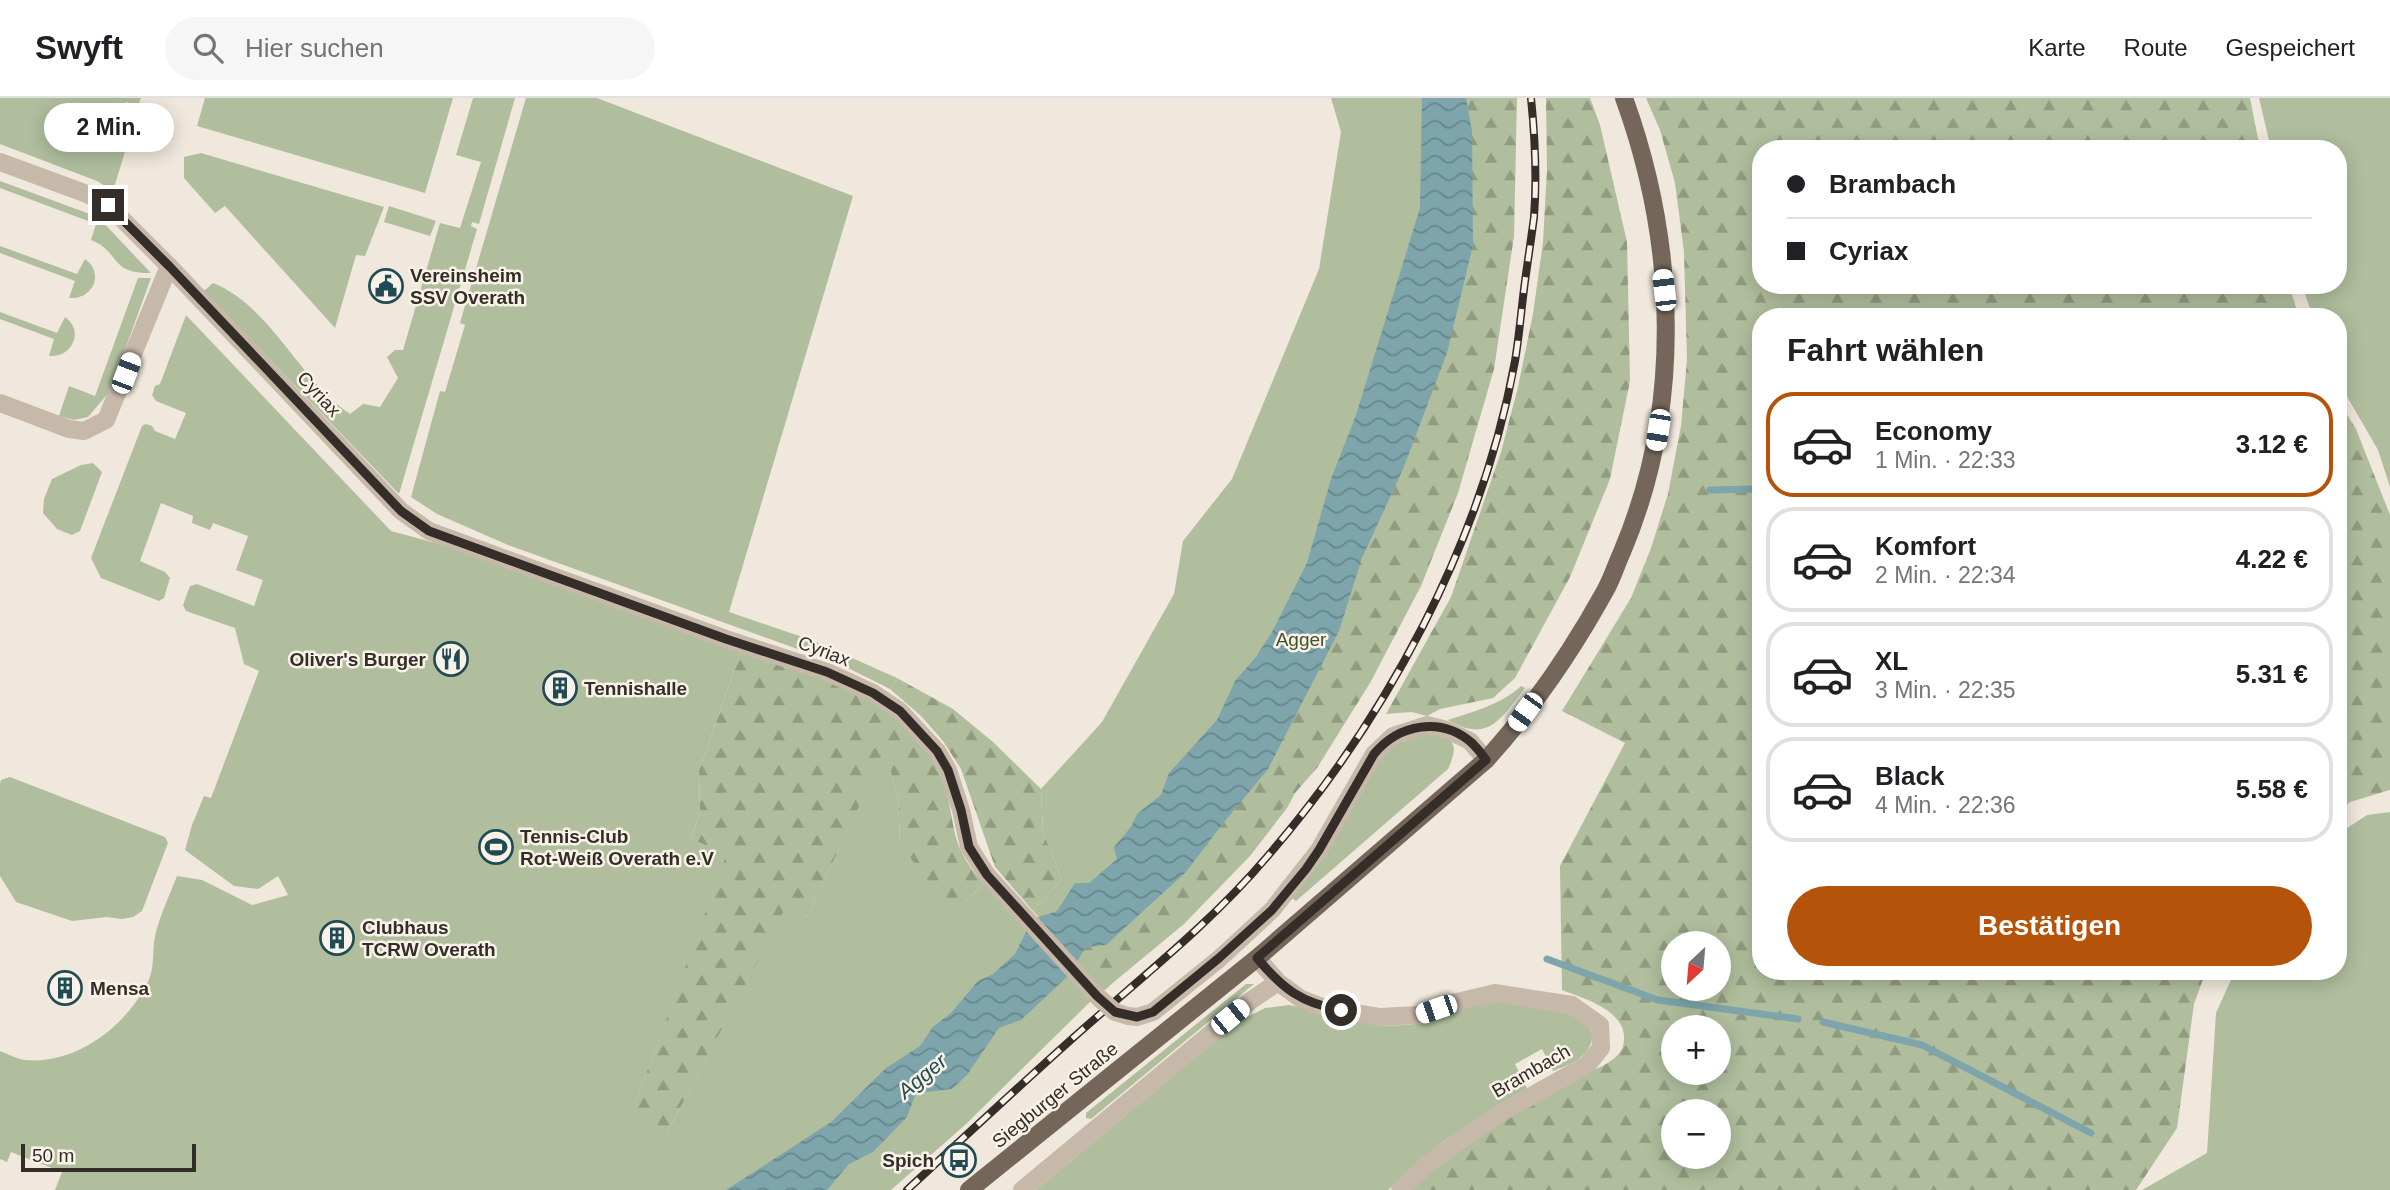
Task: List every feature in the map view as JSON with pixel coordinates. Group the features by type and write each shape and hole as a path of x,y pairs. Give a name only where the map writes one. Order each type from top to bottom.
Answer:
{"main road":[{"name":"Siegburger Straße","path":"969,1190 1257,958 1486,760 1511,732 1553,674 1606,590 1635,521 1654,454 1665,383 1667,313 1657,221 1635,128 1624,98"}],"street":[{"name":"Cyriax","path":"0,162 87,194 108,205 401,511 429,531 726,639 827,672 873,693 900,711 937,751 948,770 969,847 987,875 1097,996 1115,1012 1137,1017 1153,1012 1272,910 1319,850 1374,754 1393,736 1427,725 1447,730 1470,741 1486,760"},
{"path":"0,403 69,429 84,431 106,420 169,266"},
{"name":"Brambach","path":"1257,958 1278,982 1301,999 1322,1007 1380,1017 1418,1015 1495,993 1572,1004 1600,1024 1601,1048 1588,1064 1494,1117 1430,1162 1400,1190"},
{"path":"1022,1190 1250,1001 1278,982"}],"green space":[{"path":"0,98 141,98 138,106 126,102 122,115 135,119 113,191 97,181 0,144"},
{"path":"205,98 453,98 425,193 197,126"},
{"path":"473,98 515,98 479,224 472,222 471,226 477,229 399,494 204,291 213,283 252,308 315,382 350,414 363,404 380,407 398,378 387,357 395,350 403,350 440,223 460,228 481,162 456,155"},
{"path":"526,98 597,98 853,196 729,612 814,641 897,678 890,689 842,665 508,545 437,514 411,497 440,391 445,392 465,325 460,323"},
{"name":"Agger","path":"1331,98 1501,98 1501,185 1339,712 1287,808 1250,856 1184,924 1091,1001 965,1125 891,1190 55,1190 62,1172 11,1152 7,1162 0,1159 0,1051 25,1060 62,1056 96,1040 126,1015 150,978 156,932 177,876 202,880 252,905 288,895 278,876 258,889 234,886 185,850 204,796 211,798 259,671 244,664 235,628 186,611 183,605 190,586 197,584 254,606 263,580 236,570 248,536 213,523 210,530 192,523 193,516 161,503 140,561 165,572 170,578 164,598 159,601 101,578 91,558 142,426 152,426 155,431 175,439 186,413 156,401 152,395 155,386 160,384 186,315 391,531 458,549 741,651 699,771 700,812 691,839 728,854 635,1104 667,1133 785,908 807,917 885,750 898,797 900,842 964,902 984,884 1027,929 1038,916 1033,911 1062,879 1043,832 1041,789 1102,722 1174,594 1183,541 1232,479 1319,269 1341,132"},
{"path":"1466,98 1517,98 1514,236 1494,369 1458,493 1421,586 1370,683 1317,768 1224,874 1105,990 1078,961 1086,947 1106,945 1186,872 1221,826 1317,673 1339,631 1362,558 1403,469 1447,353 1472,131"},
{"path":"1546,98 1590,98 1600,125 1627,242 1630,381 1610,479 1570,577 1515,678 1493,698 1440,709 1427,716 1412,712 1386,714 1451,597 1501,452 1518,387 1533,314 1543,242 1547,169"},
{"path":"1646,98 2250,98 2258,140 1752,140 1752,294 2292,294 2296,308 1752,308 1752,980 2203,980 2194,1004 2177,1128 2136,1190 1411,1190 1450,1157 1492,1127 1605,1064 1617,1056 1623,1046 1624,1034 1614,1016 1594,1003 1562,990 1560,866 1625,743 1562,711 1631,598 1668,494 1681,426 1687,360 1684,252 1675,183 1660,130"},
{"path":"2259,98 2390,98 2390,487 2378,450 2347,397 2347,308 2310,308 2305,294 2347,294 2347,140 2269,140"},
{"path":"201,153 384,207 365,256 356,255 335,328 225,206 215,213 184,178 184,157"},
{"path":"0,181 98,217 151,273 128,270 107,250 91,240 96,224 0,188"},
{"path":"389,206 436,221 430,236 384,222"},
{"path":"0,246 77,274 85,259 94,271 94,284 84,295 69,298 75,281 0,253"},
{"path":"138,278 151,278 110,391 88,417 74,420 59,416 69,386 95,396"},
{"path":"0,312 57,333 65,317 74,329 73,342 64,353 49,356 54,339 0,319"},
{"path":"2347,414 2356,429 2390,515 2390,790 2347,805"},
{"path":"93,463 102,472 80,531 72,535 57,529 43,513 44,499 52,479 81,465"},
{"path":"741,651 859,695 886,710 909,730 929,753 943,782 960,848 984,884 964,902 936,896 900,842 898,797 885,751 807,917 785,909 667,1133 639,1125 635,1104 727,854 691,839 700,812 699,771"},
{"path":"897,678 953,709 993,742 1041,789 1043,832 1062,879 1033,911 995,867 961,769 943,741 921,716 890,689"},
{"path":"1521,686 1525,688 1493,724 1474,729 1448,720 1496,703"},
{"path":"1430,731 1450,740 1454,748 1448,769 1296,901 1292,898 1378,759 1396,743"},
{"path":"10,777 165,837 168,843 142,911 133,917 122,919 107,917 72,921 16,902 0,876 0,784 1,780"},
{"path":"2390,812 2390,1190 2142,1190 2207,1153 2216,1013 2231,980 2347,980 2347,828 2367,815"},
{"path":"1246,984 1254,984 1091,1119 1086,1118 1086,1113"},
{"path":"1495,1002 1520,1003 1555,1009 1571,1015 1584,1022 1591,1031 1591,1043 1580,1058 1553,1071 1542,1049 1515,1064 1527,1088 1444,1141 1388,1190 1036,1190 1238,1022 1265,1008 1289,1005 1381,1026 1425,1023 1466,1008"}],"water":[{"name":"Agger","path":"1422,98 1466,98 1472,131 1473,245 1447,353 1403,469 1362,558 1339,631 1268,769 1186,872 1106,945 1086,947 1068,976 1021,1020 999,1028 967,1075 952,1089 916,1093 907,1117 873,1152 849,1164 827,1190 726,1190 831,1122 886,1068 920,1046 933,1027 951,1013 978,981 993,974 1015,954 1027,930 1039,917 1057,911 1075,883 1089,883 1117,859 1114,847 1131,827 1137,814 1161,795 1169,773 1217,720 1235,681 1256,657 1272,632 1307,563 1331,479 1356,415 1420,208"}],"waterway":[{"path":"1710,490 1752,489"},
{"path":"1547,959 1658,1000 1798,1019"},
{"path":"1823,1022 1922,1045 2091,1133"}],"railway":[{"path":"907,1190 1197,929 1244,883 1310,804 1351,748 1389,688 1423,626 1453,561 1479,496 1500,429 1515,361 1534,217 1535,158 1531,98"}],"place":[{"name":"Vereinsheim SSV Overath","path":"386,286"},
{"name":"Oliver's Burger","path":"451,659"},
{"name":"Tennishalle","path":"560,688"},
{"name":"Tennis-Club Rot-Weiß Overath e.V","path":"496,847"},
{"name":"Clubhaus TCRW Overath","path":"337,938"},
{"name":"Mensa","path":"65,988"},
{"name":"Spich","path":"959,1160"}],"route":[{"path":"108,205 401,511 429,531 726,639 827,672 873,693 900,711 937,751 948,770 969,847 987,875 1097,996 1115,1012 1137,1017 1153,1012 1272,910 1319,850 1374,754 1393,736 1427,725 1447,730 1470,741 1486,760 1257,958 1278,982 1301,999 1322,1007 1341,1010"}]}
